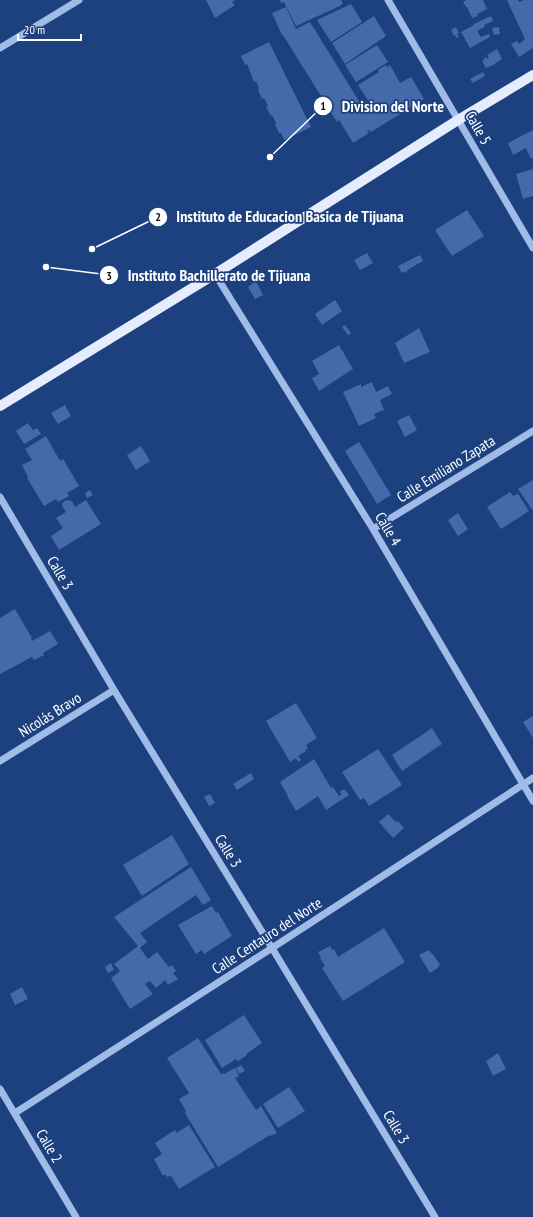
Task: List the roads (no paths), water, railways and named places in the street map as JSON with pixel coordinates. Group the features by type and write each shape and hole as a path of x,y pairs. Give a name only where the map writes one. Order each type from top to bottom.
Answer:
{"main road":[{"path":"0,406 215,274 458,120 533,76"}],"street":[{"name":"Calle 5","path":"388,0 533,248"},
{"path":"0,48 74,1"},
{"name":"Calle 4","path":"215,274 373,529 533,801"},
{"name":"Calle Emiliano Zapata","path":"373,529 533,431"},
{"name":"Calle 3","path":"0,497 114,690 435,1217"},
{"name":"Nicolás Bravo","path":"0,761 114,690"},
{"name":"Calle Centauro del Norte","path":"15,1113 533,778"},
{"name":"Calle 2","path":"0,1089 76,1217"}],"place":[{"name":"Division del Norte","path":"270,157"},
{"name":"Instituto de Educacion Basica de Tijuana","path":"92,249"},
{"name":"Instituto Bachillerato de Tijuana","path":"46,267"}]}
